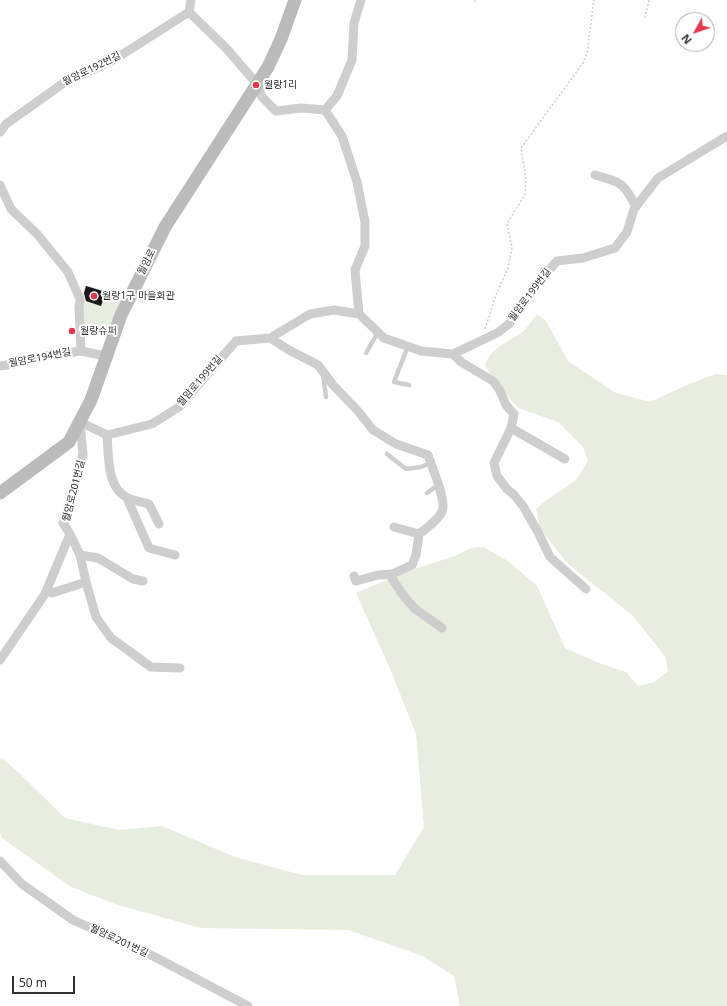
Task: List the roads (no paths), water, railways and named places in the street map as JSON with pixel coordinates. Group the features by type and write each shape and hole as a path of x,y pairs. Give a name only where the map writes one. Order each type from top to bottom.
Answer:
{"street":[{"path":"191,0 189,12 226,48 257,84 262,97 276,111 301,108 325,110"},
{"name":"월암로","path":"0,493 69,442 91,400 121,315 165,227 268,67 281,39 295,0"},
{"path":"325,110 336,96 352,60 354,23 361,0"},
{"name":"월암로192번길","path":"0,132 6,124 65,82 112,61 189,12"},
{"path":"325,110 342,136 357,182 365,222 365,246 355,270 359,314 384,338 421,351 453,354 461,362 493,381 506,405 514,414 511,428 494,463 497,476 523,506 550,557 586,589"},
{"name":"월암로199번길","path":"453,354 498,333 509,324 538,283 557,261 584,258 615,248 626,232 636,207 658,178 727,136"},
{"path":"594,175 619,181 630,194 636,207"},
{"path":"0,185 11,209 38,236 68,272 80,299 81,351 106,356"},
{"name":"월암로199번길","path":"107,435 152,424 179,407 236,341 270,338 310,314 334,310 359,314"},
{"path":"270,338 318,365 333,385 358,411 373,430 396,444 428,455 443,502 442,512 431,525 419,534 416,555 412,565 392,574 378,574 356,581 354,576"},
{"name":"월암로194번길","path":"0,366 44,356 81,351"},
{"path":"80,422 107,435 112,479 116,489 127,498 149,504 159,524"},
{"name":"월암로201번길","path":"80,422 83,454 63,523 80,555 96,617 111,638 151,668 180,668"},
{"path":"511,428 566,459"},
{"path":"127,498 150,548 175,555"},
{"path":"394,527 419,534"},
{"name":"월암로201번길","path":"0,660 45,594 70,534"},
{"path":"80,555 98,558 133,579 143,581"},
{"path":"389,574 414,608 442,628"},
{"path":"52,593 86,582"},
{"name":"월암로201번길","path":"0,861 22,884 73,920 153,956 248,1006"}],"lane":[{"path":"366,353 378,332"},
{"path":"408,346 394,382 410,385"},
{"path":"322,370 326,397"},
{"path":"387,454 406,469 421,467 430,463"},
{"path":"428,493 438,485"}],"place":[{"name":"월랑1리","path":"256,85"},
{"name":"월랑1구 마을회관","path":"94,296"},
{"name":"월랑슈퍼","path":"72,331"}]}
